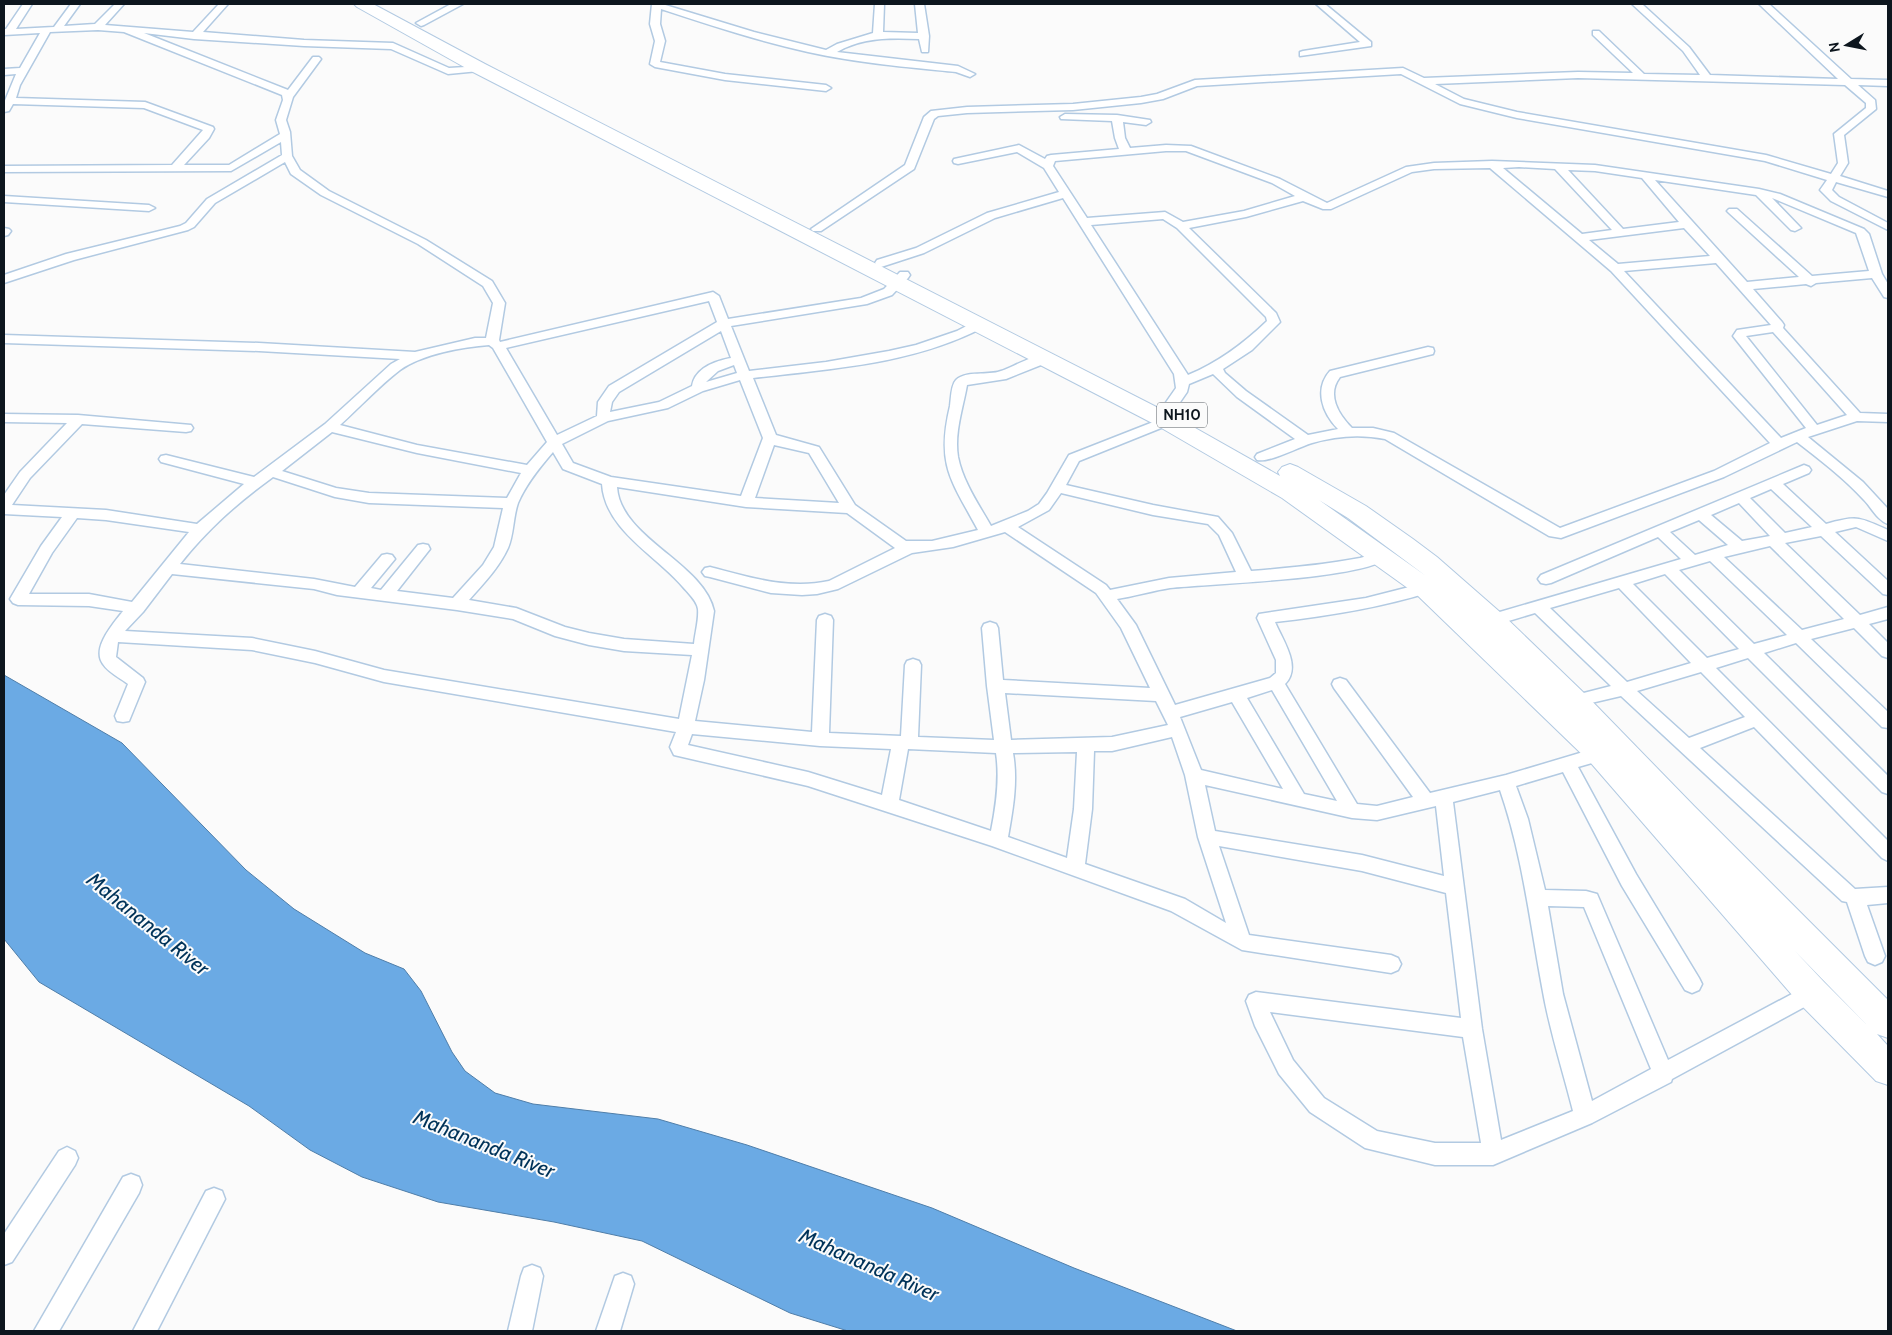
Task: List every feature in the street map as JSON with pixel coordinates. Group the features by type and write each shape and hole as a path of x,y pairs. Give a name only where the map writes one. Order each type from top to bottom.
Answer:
{"highway":[{"path":"362,4 479,68 852,258 900,279 980,324 1046,358 1167,414 1291,492 1425,588 1600,754 1812,992 1888,1069"},
{"name":"NH10","path":"384,4 881,262 900,279 1167,414 1262,457 1357,512 1428,563 1492,620 1574,701 1683,815 1888,1023"}],"street":[{"path":"7,32 27,4"},
{"path":"75,4 52,29 22,71 7,103 145,105 209,129 205,136 174,168"},
{"path":"98,27 120,4"},
{"path":"194,36 224,4"},
{"path":"421,23 458,4"},
{"path":"826,88 725,77 655,64 660,41 655,24 657,4 730,29 828,53 958,69 970,74"},
{"path":"878,35 879,4"},
{"path":"920,4 925,50"},
{"path":"1303,54 1368,44 1320,4"},
{"path":"1637,4 1686,49 1708,79"},
{"path":"1764,4 1817,55 1870,100 1872,107 1839,134 1843,163 1826,188 1829,194 1888,227"},
{"path":"7,32 98,27 194,36 393,46 448,71 479,68"},
{"path":"127,30 289,95"},
{"path":"1596,33 1642,77"},
{"path":"828,53 840,46 878,35 924,36"},
{"path":"316,59 289,95 281,120 287,156 295,172 307,182 364,214 422,242 488,284 499,303 495,343 568,466 609,481 746,502 850,508"},
{"path":"4,72 22,71"},
{"path":"817,229 910,167 929,117 935,113 1073,106 1141,100 1159,97 1192,84 1403,71 1460,100 1485,108 1745,153 1888,194"},
{"path":"1425,81 1545,76 1888,83"},
{"path":"1050,117 1117,118 1146,122"},
{"path":"1117,118 1120,138 1126,152"},
{"path":"4,170 232,168 285,136"},
{"path":"4,339 259,347 415,356 475,342 495,343 710,295 714,297 725,323 770,438 777,442 808,447 814,450 850,508 902,546 925,548 1007,527 1043,508 1059,488 1074,458 1167,414 1183,389 1184,382 1181,374 1048,166 1019,148 958,161"},
{"path":"1048,166 1051,158 1166,148 1187,148 1276,181 1323,206 1329,206 1404,171 1434,166 1492,164 1558,166 1644,174 1776,196 1860,231 1863,234 1876,274 1888,294"},
{"path":"4,279 70,256 184,228 190,225 215,198 287,156"},
{"path":"1492,164 1615,268 1779,444"},
{"path":"1558,166 1620,232"},
{"path":"1644,174 1686,224 1746,286 1778,325 1776,328 1856,417"},
{"path":"1759,192 1795,228"},
{"path":"881,262 900,259 1000,212 1066,194"},
{"path":"1181,226 1246,214 1304,197"},
{"path":"4,199 149,208"},
{"path":"1733,211 1812,282"},
{"path":"1084,222 1165,214 1181,226 1274,320 1247,346 1216,368 1184,382"},
{"path":"1580,238 1686,224"},
{"path":"1615,268 1720,259"},
{"path":"1746,286 1812,282 1876,274"},
{"path":"604,418 602,408 604,401 614,389 725,323 863,301 888,292 900,279"},
{"path":"457,604 488,569 495,558 501,547 512,503 530,470 554,442 604,418 663,405 698,388 745,375 855,362 920,348 961,334 980,324"},
{"path":"1776,328 1739,335 1814,430"},
{"path":"1350,433 1330,410 1328,382 1330,378 1335,374 1428,351"},
{"path":"123,716 137,682 109,661 107,656 112,636 137,608 200,529 256,482 330,427 396,367 415,356"},
{"path":"987,533 955,470 951,457 950,444 961,383 966,380 1002,376 1046,358"},
{"path":"698,388 700,378 708,371 725,362 739,360"},
{"path":"1216,368 1237,390 1304,439"},
{"path":"1262,457 1304,439 1368,432 1389,436 1554,532 1561,533 1719,474 1779,444 1814,430 1856,417 1888,418"},
{"path":"4,418 78,419 186,428"},
{"path":"78,419 25,474 4,507 74,512 200,529"},
{"path":"330,427 418,449 530,470"},
{"path":"1798,436 1844,473 1883,511 1888,519"},
{"path":"746,502 770,438"},
{"path":"166,459 256,482"},
{"path":"1546,579 1804,470"},
{"path":"271,472 335,492 369,498 512,503"},
{"path":"609,481 611,499 619,514 680,573 703,601 706,611 695,686 686,728 679,746 680,750 808,779 889,804 1075,867 1178,905 1242,942 1391,964"},
{"path":"1774,484 1888,590"},
{"path":"1059,488 1153,510 1213,520 1225,533 1246,577"},
{"path":"1741,498 1856,622 1888,652"},
{"path":"74,512 46,550 18,599 88,600 137,608"},
{"path":"1701,514 1739,547"},
{"path":"1492,620 1540,608 1739,547 1854,522 1888,536"},
{"path":"1007,527 1101,589 1128,625 1178,729 1194,775 1207,837 1242,942"},
{"path":"1660,531 1693,561"},
{"path":"710,572 799,592 833,585 909,548"},
{"path":"385,596 423,549"},
{"path":"1713,555 1888,722"},
{"path":"1106,596 1169,583 1343,568 1381,556"},
{"path":"359,592 387,559"},
{"path":"168,568 314,584 385,596 457,604 516,614 561,632 590,639 624,645 701,650"},
{"path":"1670,569 1888,786"},
{"path":"1623,583 1888,853"},
{"path":"1171,713 1276,683 1284,675 1284,660 1265,618 1352,608 1394,599 1425,588"},
{"path":"1540,608 1624,689 1855,898 1875,956"},
{"path":"1574,701 1624,689 1798,637 1888,614"},
{"path":"820,739 824,620"},
{"path":"990,628 995,686 1007,768 1004,808 998,841"},
{"path":"112,636 252,644 315,657 384,676 686,728 820,739 1004,747 1112,744 1178,729"},
{"path":"889,804 905,743 913,665"},
{"path":"1276,683 1352,810"},
{"path":"1340,684 1436,799 1449,823 1454,887 1472,1029 1493,1154"},
{"path":"995,686 1161,695"},
{"path":"1237,695 1298,800"},
{"path":"1687,746 1756,720"},
{"path":"1075,867 1083,809 1086,746"},
{"path":"1194,775 1298,800 1377,813 1506,782 1600,754"},
{"path":"1568,764 1629,880 1692,984"},
{"path":"1506,782 1520,819 1538,898 1553,994 1585,1116"},
{"path":"1207,837 1346,858 1409,872 1454,887"},
{"path":"1855,898 1888,895"},
{"path":"1538,898 1590,900 1664,1075"},
{"path":"1472,1029 1256,1001 1264,1026 1286,1068 1317,1105 1373,1141 1435,1154 1493,1154 1585,1116 1664,1075 1812,992"},
{"path":"4,1254 67,1158"},
{"path":"46,1331 70,1293 131,1185"},
{"path":"145,1331 214,1199"},
{"path":"520,1331 532,1276"},
{"path":"608,1331 623,1284"}],"water":[{"name":"Mahananda River","path":"4,675 122,743 246,870 294,909 365,953 404,969 421,991 452,1052 465,1071 495,1093 533,1104 658,1119 747,1145 932,1208 1074,1268 1237,1331 848,1331 790,1313 642,1241 554,1222 438,1202 362,1177 310,1150 249,1106 39,982 4,939"}]}
